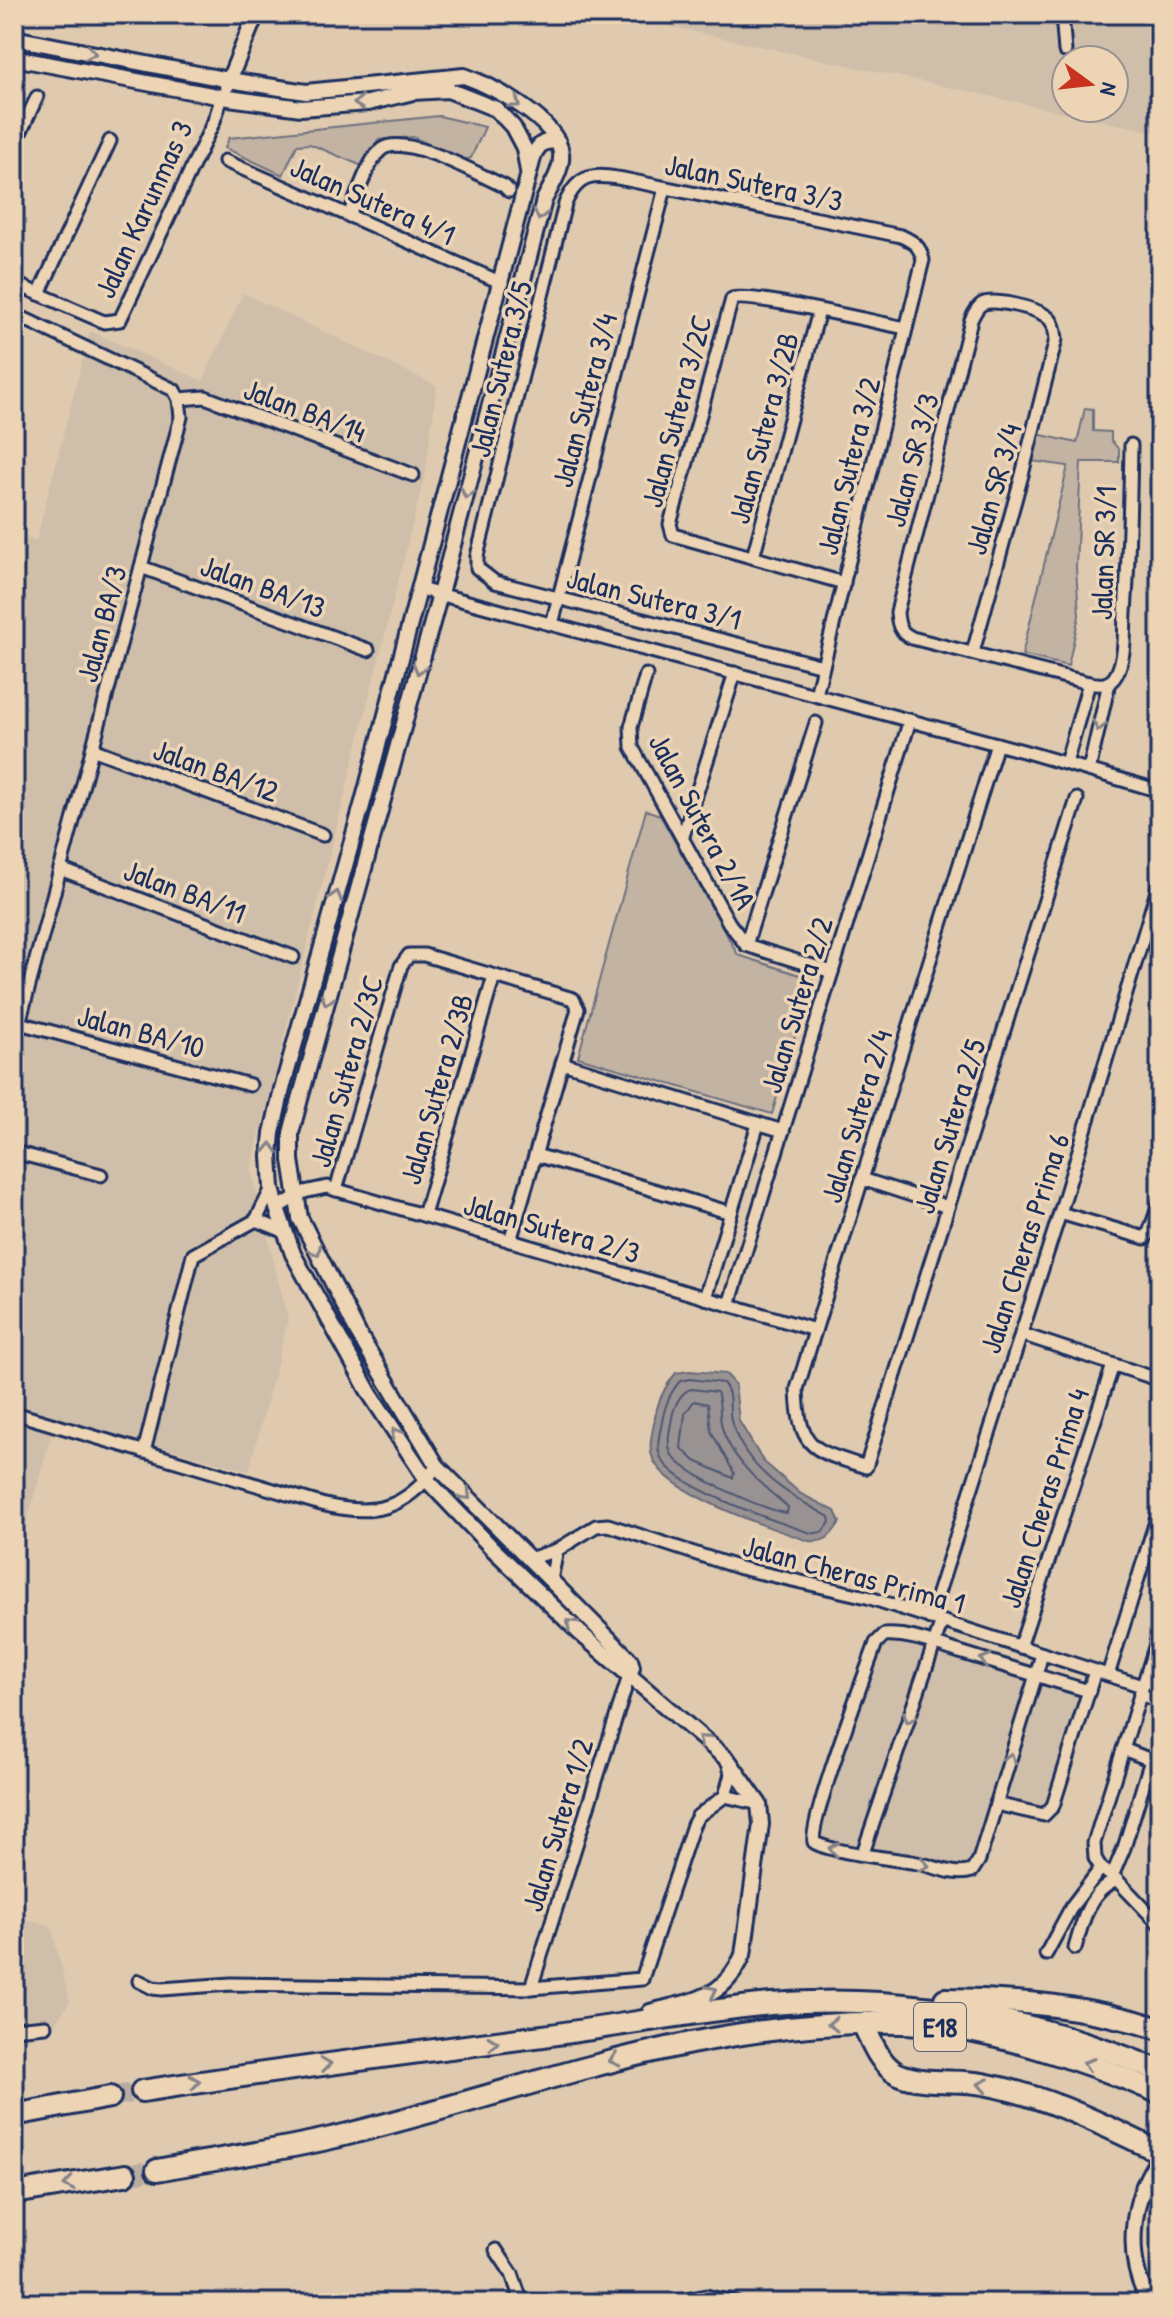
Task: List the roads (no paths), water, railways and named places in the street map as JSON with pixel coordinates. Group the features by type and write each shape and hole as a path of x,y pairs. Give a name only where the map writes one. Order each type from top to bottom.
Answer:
{"highway":[{"path":"909,2003 948,1999 1053,2003 1160,2029"},
{"name":"E18","path":"142,2091 770,2004 846,2001 909,2003 962,2012 1040,2030 1160,2071"},
{"name":"E18","path":"157,2170 346,2135 615,2059 735,2033 808,2024 905,2023 954,2029 1071,2058 1160,2093"},
{"path":"863,2024 881,2059 899,2074 912,2078 983,2084 1064,2106 1160,2155"},
{"path":"14,2115 110,2097"},
{"path":"14,2193 125,2175"}],"street":[{"path":"233,14 255,16"},
{"path":"1062,14 1064,44"},
{"name":"Jalan Karunmas 3","path":"14,283 104,322 120,320 125,315 214,121 255,16"},
{"path":"14,38 306,92 464,76 485,83 504,95 550,130 558,142 560,167 544,200 440,594 291,1133 291,1160 300,1218 339,1298 437,1466 630,1660 632,1667 629,1676"},
{"path":"14,58 222,97 301,108 368,103 413,92 448,90 496,109 513,127 524,148 529,175"},
{"path":"464,76 478,100"},
{"path":"14,146 37,97"},
{"path":"558,142 547,140 539,145 529,175 420,589 282,1089 272,1133 272,1188 293,1254 370,1394 427,1480 547,1602 728,1760 759,1804 761,1824 743,1955 734,1975 717,1992 585,2031"},
{"path":"39,294 110,141"},
{"path":"349,216 377,154 391,146 417,148 504,186 509,191"},
{"name":"Jalan Sutera 4/1","path":"225,161 502,283"},
{"name":"Jalan Sutera 3/3","path":"577,184 584,178 597,176 665,188 901,236 920,248"},
{"name":"Jalan Sutera 3/5","path":"477,568 477,556 565,204 577,184"},
{"name":"Jalan Sutera 3/4","path":"552,624 665,188"},
{"name":"Jalan Sutera 3/2","path":"816,695 923,260 920,248"},
{"name":"Jalan Sutera 3/2C","path":"753,557 673,535 670,524 725,316 732,299 738,296 819,311"},
{"name":"Jalan SR 3/4","path":"973,652 1056,339 1055,326 1049,317 1037,311 985,302"},
{"name":"Jalan SR 3/3","path":"973,652 912,638 903,633 897,623 897,612 971,320 985,302"},
{"path":"819,311 906,328"},
{"name":"Jalan Sutera 3/2B","path":"753,557 819,311"},
{"path":"14,314 162,383 174,390 179,399"},
{"name":"Jalan BA/14","path":"179,399 205,397 413,475"},
{"name":"Jalan BA/3","path":"14,1042 181,417 179,399"},
{"name":"Jalan SR 3/1","path":"1109,683 1120,663 1129,557 1131,445"},
{"path":"753,557 844,583"},
{"name":"Jalan BA/13","path":"141,567 368,650"},
{"name":"Jalan Sutera 3/1","path":"477,568 495,582 823,666"},
{"path":"420,589 910,720 1160,791"},
{"path":"973,652 1089,683 1109,683 1089,770"},
{"path":"683,836 735,673"},
{"name":"Jalan Sutera 2/1A","path":"646,675 630,737 632,747 729,923 746,945 832,972"},
{"path":"1066,763 1089,683"},
{"name":"Jalan Sutera 2/2","path":"729,1305 910,720"},
{"path":"746,945 816,723"},
{"name":"Jalan Sutera 2/4","path":"866,1467 825,1454 811,1446 802,1433 797,1389 997,744"},
{"name":"Jalan BA/12","path":"92,749 323,835"},
{"name":"Jalan Sutera 2/5","path":"866,1467 1077,799"},
{"name":"Jalan BA/11","path":"60,869 293,957"},
{"name":"Jalan Cheras Prima 6","path":"863,1853 934,1645 936,1619 1160,881"},
{"name":"Jalan Sutera 2/3C","path":"336,1190 401,966 409,955 424,955 494,976"},
{"path":"494,976 573,999 578,1009 510,1241"},
{"name":"Jalan Sutera 2/3B","path":"424,1215 494,976"},
{"name":"Jalan BA/10","path":"19,1023 250,1085"},
{"path":"562,1063 783,1131"},
{"path":"705,1298 758,1124"},
{"path":"14,1152 101,1175"},
{"path":"536,1155 731,1213"},
{"path":"862,1179 948,1207"},
{"path":"144,1452 193,1255 256,1220 272,1188"},
{"name":"Jalan Sutera 2/3","path":"277,1208 316,1188 336,1190 815,1330"},
{"path":"1060,1213 1145,1238 1160,1202"},
{"path":"256,1220 286,1232"},
{"path":"1021,1334 1160,1380"},
{"name":"Jalan Cheras Prima 4","path":"1020,1647 1113,1365"},
{"path":"14,1413 321,1504 360,1512 393,1504 427,1480 437,1466"},
{"path":"1108,1675 1160,1508"},
{"name":"Jalan Cheras Prima 1","path":"529,1559 557,1550 596,1526 608,1525 740,1568 867,1597 1108,1675 1148,1695"},
{"path":"551,1580 557,1550"},
{"path":"1160,1631 1134,1753 1094,1843 1095,1858 1101,1868 1160,1925"},
{"path":"1042,1654 1036,1675 979,1860 972,1871 959,1873 819,1846 814,1842 811,1835 876,1643 884,1635 903,1634 934,1645 1036,1675 1089,1691"},
{"path":"996,1804 1036,1815 1049,1811 1053,1806 1095,1671"},
{"name":"Jalan Sutera 1/2","path":"531,1988 629,1676"},
{"path":"1075,1948 1092,1898 1114,1878 1151,1760 1134,1753"},
{"path":"139,1981 162,1989 231,1984 531,1988 642,1979 693,1825 698,1816 725,1796 731,1774 728,1760"},
{"path":"725,1796 759,1804"},
{"path":"1046,1954 1072,1906 1101,1868"},
{"path":"14,2029 45,2026"},
{"path":"1150,2303 1135,2267 1133,2236 1146,2183 1160,2155"},
{"path":"496,2250 512,2274 522,2303"},
{"path":"671,2303 706,2296 736,2303"}],"water":[{"path":"676,1373 726,1374 735,1384 739,1421 763,1461 801,1494 835,1511 840,1522 828,1538 809,1541 723,1509 699,1498 663,1472 653,1459 651,1450 657,1409"}],"tunnel":[{"path":"110,2097 142,2091"},
{"path":"125,2175 157,2170"}]}
